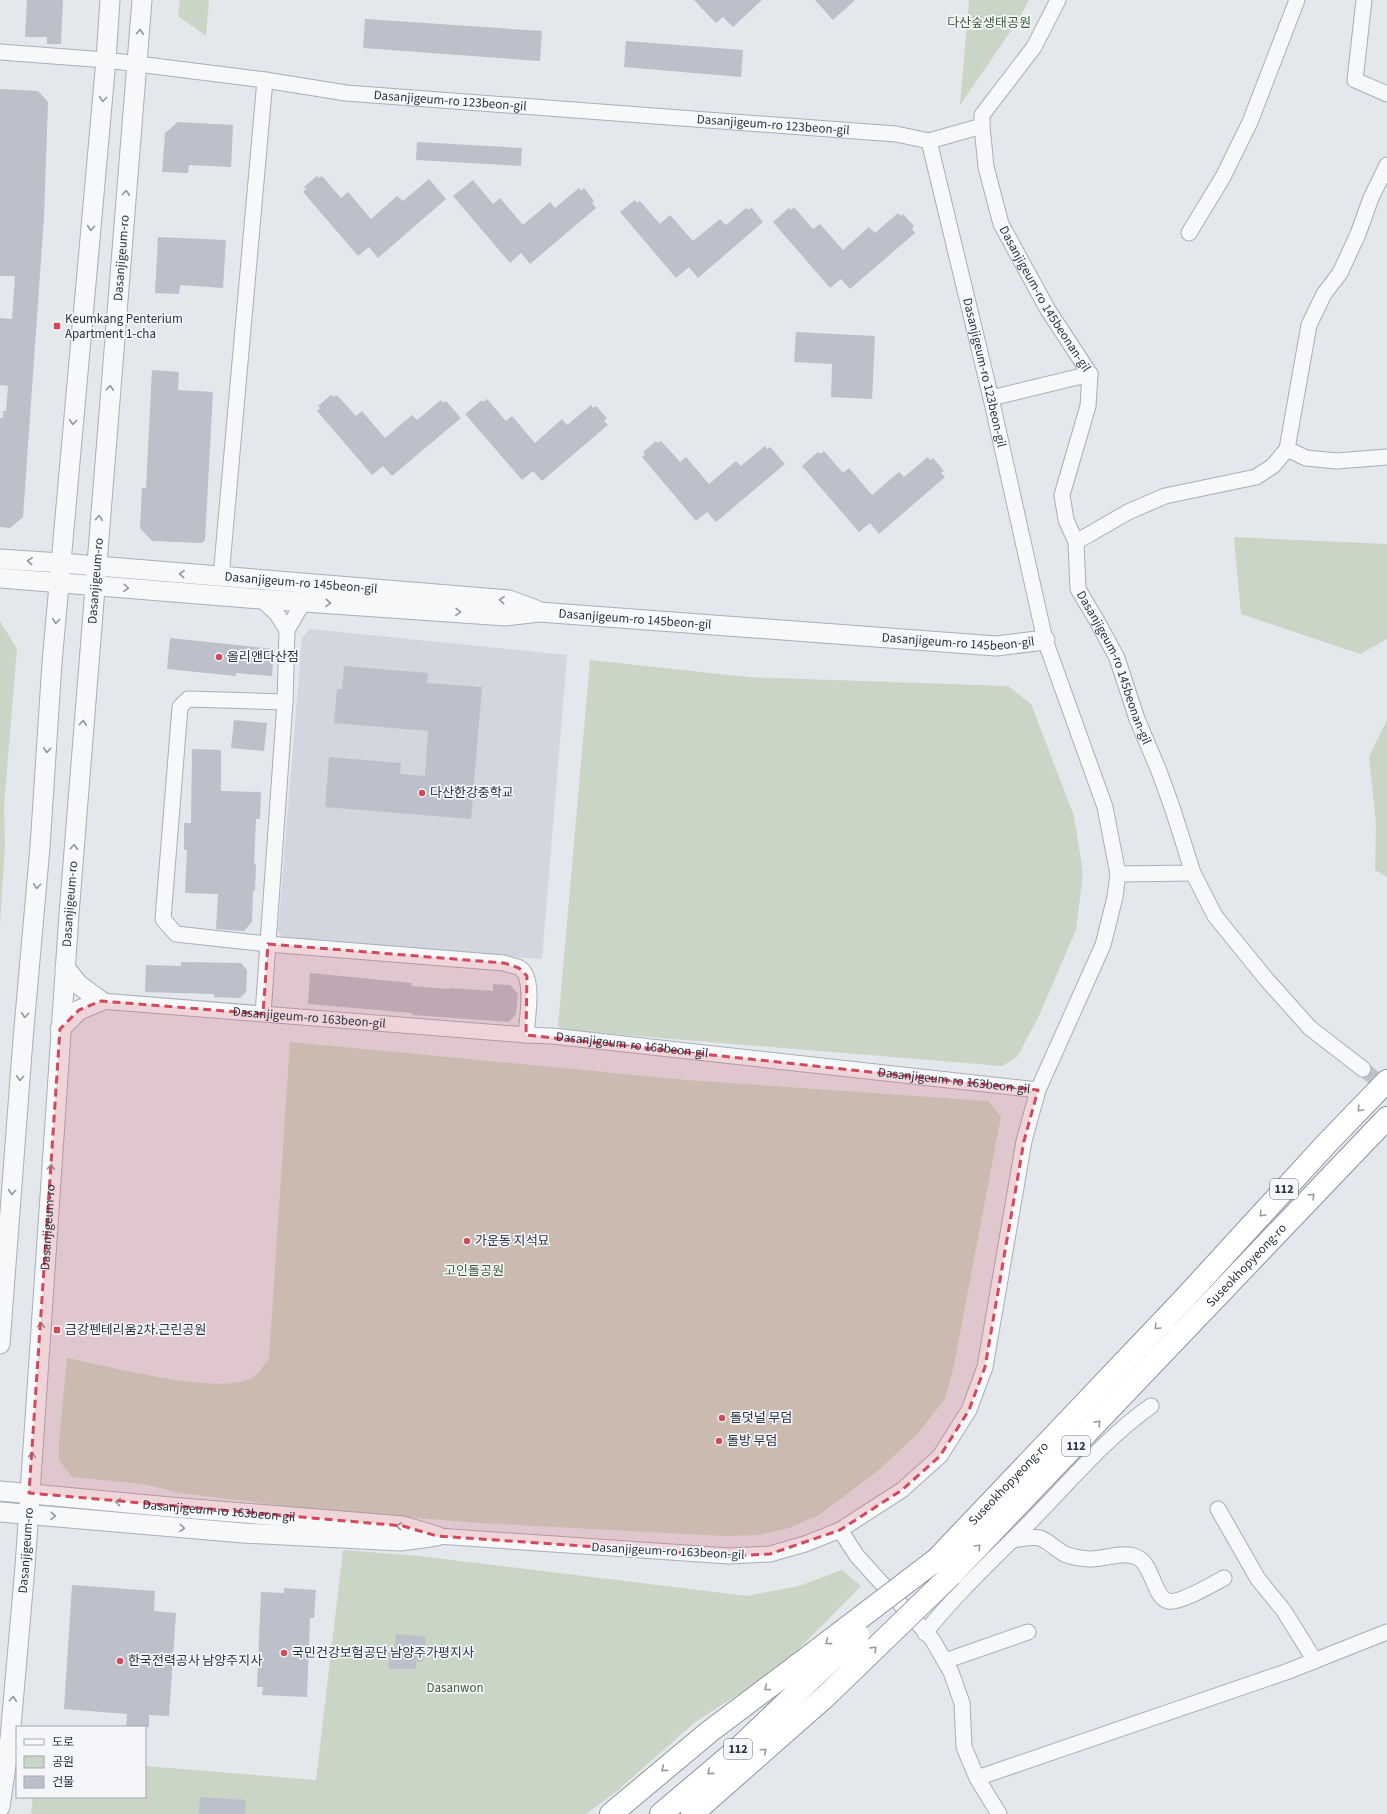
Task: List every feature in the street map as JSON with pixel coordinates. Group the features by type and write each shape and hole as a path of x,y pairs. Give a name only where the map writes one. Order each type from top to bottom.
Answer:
{"highway":[{"name":"Suseokhopyeong-ro","path":"661,1814 739,1748 804,1672 937,1559 1184,1299 1328,1142 1387,1081"},
{"name":"Suseokhopyeong-ro","path":"692,1814 826,1696 951,1575 1387,1118"},
{"path":"611,1814 708,1732 804,1672"}],"street":[{"path":"0,1344 23,1039 40,847 60,563 106,60 110,0"},
{"name":"Dasanjigeum-ro","path":"0,1807 10,1738 25,1567 60,1029 94,585 142,0"},
{"path":"929,141 982,126 982,115 1034,47 1058,0"},
{"path":"1189,233 1223,177 1250,122 1280,48 1297,0"},
{"path":"1364,0 1355,80 1387,94"},
{"name":"Dasanjigeum-ro 123beon-gil","path":"0,52 106,60 265,80 346,93 896,134 929,141 991,398 1045,640"},
{"path":"221,577 265,80"},
{"name":"Dasanjigeum-ro 145beonan-gil","path":"982,126 986,167 1001,224 1048,310 1090,374 1088,406 1062,495 1066,520 1076,542 1078,590 1098,621 1117,658 1137,719 1160,771 1193,873 1215,916 1267,980 1310,1028 1363,1069"},
{"path":"1076,542 1128,512 1165,496 1256,477 1273,466 1288,449 1309,324 1324,294 1340,273 1358,234 1371,198 1387,165"},
{"path":"991,398 1090,374"},
{"path":"1288,449 1306,458 1336,461 1387,457"},
{"name":"Dasanjigeum-ro 145beon-gil","path":"0,559 509,600 539,612"},
{"name":"Dasanjigeum-ro 145beon-gil","path":"0,578 261,599 506,616 539,612 996,646 1045,640 1105,807 1118,874 1115,898 1103,944 1038,1090"},
{"path":"261,599 277,614 287,630"},
{"path":"263,1014 285,702 287,630 304,601"},
{"path":"285,702 188,699 180,707 163,919 176,934 268,944 504,964 519,968 527,976 529,985 526,1035"},
{"path":"1118,874 1193,873"},
{"path":"65,968 79,985 101,1001"},
{"path":"60,1029 79,1010 101,1001"},
{"name":"Dasanjigeum-ro 163beon-gil","path":"0,1512 243,1533 400,1541 437,1536 729,1556 770,1554 805,1544 840,1530 902,1490 940,1456 969,1410 985,1367 1024,1141 1038,1090 560,1036 526,1035 101,1001"},
{"path":"925,1633 940,1614 1117,1434 1151,1406"},
{"name":"Dasanjigeum-ro 163beon-gil","path":"0,1491 170,1507 403,1526 437,1536"},
{"path":"1218,1509 1258,1579 1284,1610 1315,1661"},
{"path":"840,1530 856,1556 932,1640 945,1661 951,1672 962,1703 964,1747 977,1778 999,1814"},
{"path":"1012,1540 1034,1537 1040,1538 1068,1556 1088,1559 1100,1559 1124,1555 1138,1558 1148,1568 1156,1588 1164,1599 1168,1601 1181,1598 1224,1578"},
{"path":"945,1661 1028,1632"},
{"path":"977,1778 1278,1675 1387,1632"}],"highlighted area":[{"path":"268,944 504,963 519,968 527,976 526,1035 1038,1090 1024,1141 985,1367 969,1410 940,1456 902,1490 840,1530 770,1554 729,1556 437,1536 403,1526 29,1493 60,1029 79,1010 101,1001 263,1014"}],"shaded area":[{"name":"다산한강중학교","path":"310,629 567,655 542,959 286,941 278,931 302,638"}],"green space":[{"path":"180,0 209,0 206,36 178,16"},
{"name":"다산숲생태공원","path":"969,0 1029,0 1017,22 960,105"},
{"path":"1234,537 1387,544 1387,639 1360,654 1241,614"},
{"path":"0,621 17,649 4,806 5,846 0,924"},
{"path":"590,660 747,677 1008,686 1031,704 1074,816 1083,873 1076,930 1038,1018 1017,1057 1002,1066 564,1030 558,1026"},
{"path":"1387,720 1387,877 1375,870 1376,824 1369,757"},
{"name":"고인돌공원","path":"290,1042 687,1080 988,1101 1001,1116 954,1365 945,1399 918,1433 880,1469 819,1515 789,1528 759,1535 724,1536 480,1523 318,1510 180,1493 143,1484 72,1477 59,1460 59,1442 67,1358 160,1378 211,1384 233,1383 253,1378 269,1359"},
{"name":"Dasanwon","path":"343,1550 419,1556 747,1596 799,1586 842,1570 861,1586 782,1666 694,1723 617,1791 586,1814 31,1814 33,1798 146,1798 146,1766 316,1780"}],"building":[{"path":"27,0 63,0 61,44 47,44 47,37 25,37"},
{"path":"694,0 762,0 733,27 723,17 716,23"},
{"path":"815,0 855,0 833,20"},
{"path":"365,19 542,31 540,61 363,48"},
{"path":"626,41 743,50 741,77 624,67"},
{"path":"0,89 38,91 48,102 44,217 23,517 10,528 0,527 0,418 3,418 3,411 6,411 8,386 0,385 0,318 12,319 15,276 0,276"},
{"path":"178,122 233,125 231,167 189,165 188,173 162,172 165,133"},
{"path":"417,142 522,148 521,166 416,160"},
{"path":"317,176 319,178 322,176 341,198 348,192 371,219 397,196 403,201 429,179 446,199 378,258 369,247 358,256 303,192 306,189 304,187"},
{"path":"473,180 493,204 500,198 523,225 550,202 555,208 579,188 581,191 584,188 594,201 592,203 596,208 530,264 521,253 510,263 453,196"},
{"path":"635,200 637,203 640,201 660,224 670,215 693,241 720,219 726,225 746,208 749,210 751,207 763,222 698,278 689,267 676,278 620,212"},
{"path":"794,207 813,229 820,224 843,250 869,227 875,233 898,213 901,216 903,214 914,226 912,229 915,233 850,289 841,279 830,288 773,222 789,208 791,210"},
{"path":"158,237 226,240 223,288 180,285 179,294 155,293"},
{"path":"796,332 875,336 872,399 831,397 832,364 794,362"},
{"path":"152,370 179,372 178,390 213,392 205,540 202,543 152,541 140,528 142,488 146,488"},
{"path":"331,395 334,397 337,395 356,416 362,411 385,438 412,415 417,420 441,400 443,403 446,401 461,418 392,476 383,466 372,475 317,411 320,408 318,406"},
{"path":"487,399 506,421 512,416 535,443 562,419 567,425 591,405 593,408 596,406 607,418 604,421 608,425 542,481 533,471 522,480 465,414 482,400 483,402"},
{"path":"656,441 658,443 661,441 680,462 686,457 709,484 736,461 741,466 765,446 767,449 770,447 785,464 716,522 707,512 696,521 642,457 645,454 643,452"},
{"path":"824,451 843,473 849,468 872,495 899,472 904,477 928,457 930,460 933,458 944,471 941,473 945,477 879,534 870,523 859,532 802,466 818,452 820,454"},
{"path":"170,638 274,649 272,676 236,673 236,676 167,669"},
{"path":"344,666 428,673 427,683 482,687 471,819 325,807 329,757 401,763 400,774 425,776 428,731 334,723 337,689 342,689"},
{"path":"234,720 267,723 264,751 231,748"},
{"path":"192,749 221,750 221,791 261,792 260,819 256,819 254,864 256,864 255,891 253,891 252,922 244,931 216,929 218,894 185,893 187,850 184,850 184,823 191,823"},
{"path":"181,962 241,963 247,970 246,992 240,998 214,997 214,994 145,992 146,965 181,966"},
{"path":"310,973 412,983 411,986 450,989 493,991 493,984 510,985 518,994 516,1014 509,1022 412,1015 412,1013 308,1004"},
{"name":"한국전력공사 남양주지사","path":"72,1585 155,1591 154,1611 176,1613 169,1716 149,1715 149,1727 126,1726 127,1714 64,1709"},
{"name":"국민건강보험공단 남양주가평지사","path":"284,1588 316,1590 314,1618 310,1618 307,1697 262,1695 263,1687 257,1687 261,1592 284,1593"},
{"path":"396,1634 426,1637 423,1662 416,1661 416,1669 389,1669 389,1650 394,1650"},
{"path":"200,1797 246,1800 245,1814 199,1814"}],"tunnel":[{"path":"1363,1069 1387,1088"}],"place":[{"name":"Keumkang Penterium Apartment 1-cha","path":"57,326"},
{"name":"올리앤다산점","path":"219,657"},
{"name":"다산한강중학교","path":"422,793"},
{"name":"가운동 지석묘","path":"467,1241"},
{"name":"금강펜테리움2차.근린공원","path":"57,1330"},
{"name":"돌덧널 무덤","path":"722,1418"},
{"name":"돌방 무덤","path":"719,1441"},
{"name":"국민건강보험공단 남양주가평지사","path":"284,1653"},
{"name":"한국전력공사 남양주지사","path":"120,1661"}]}
